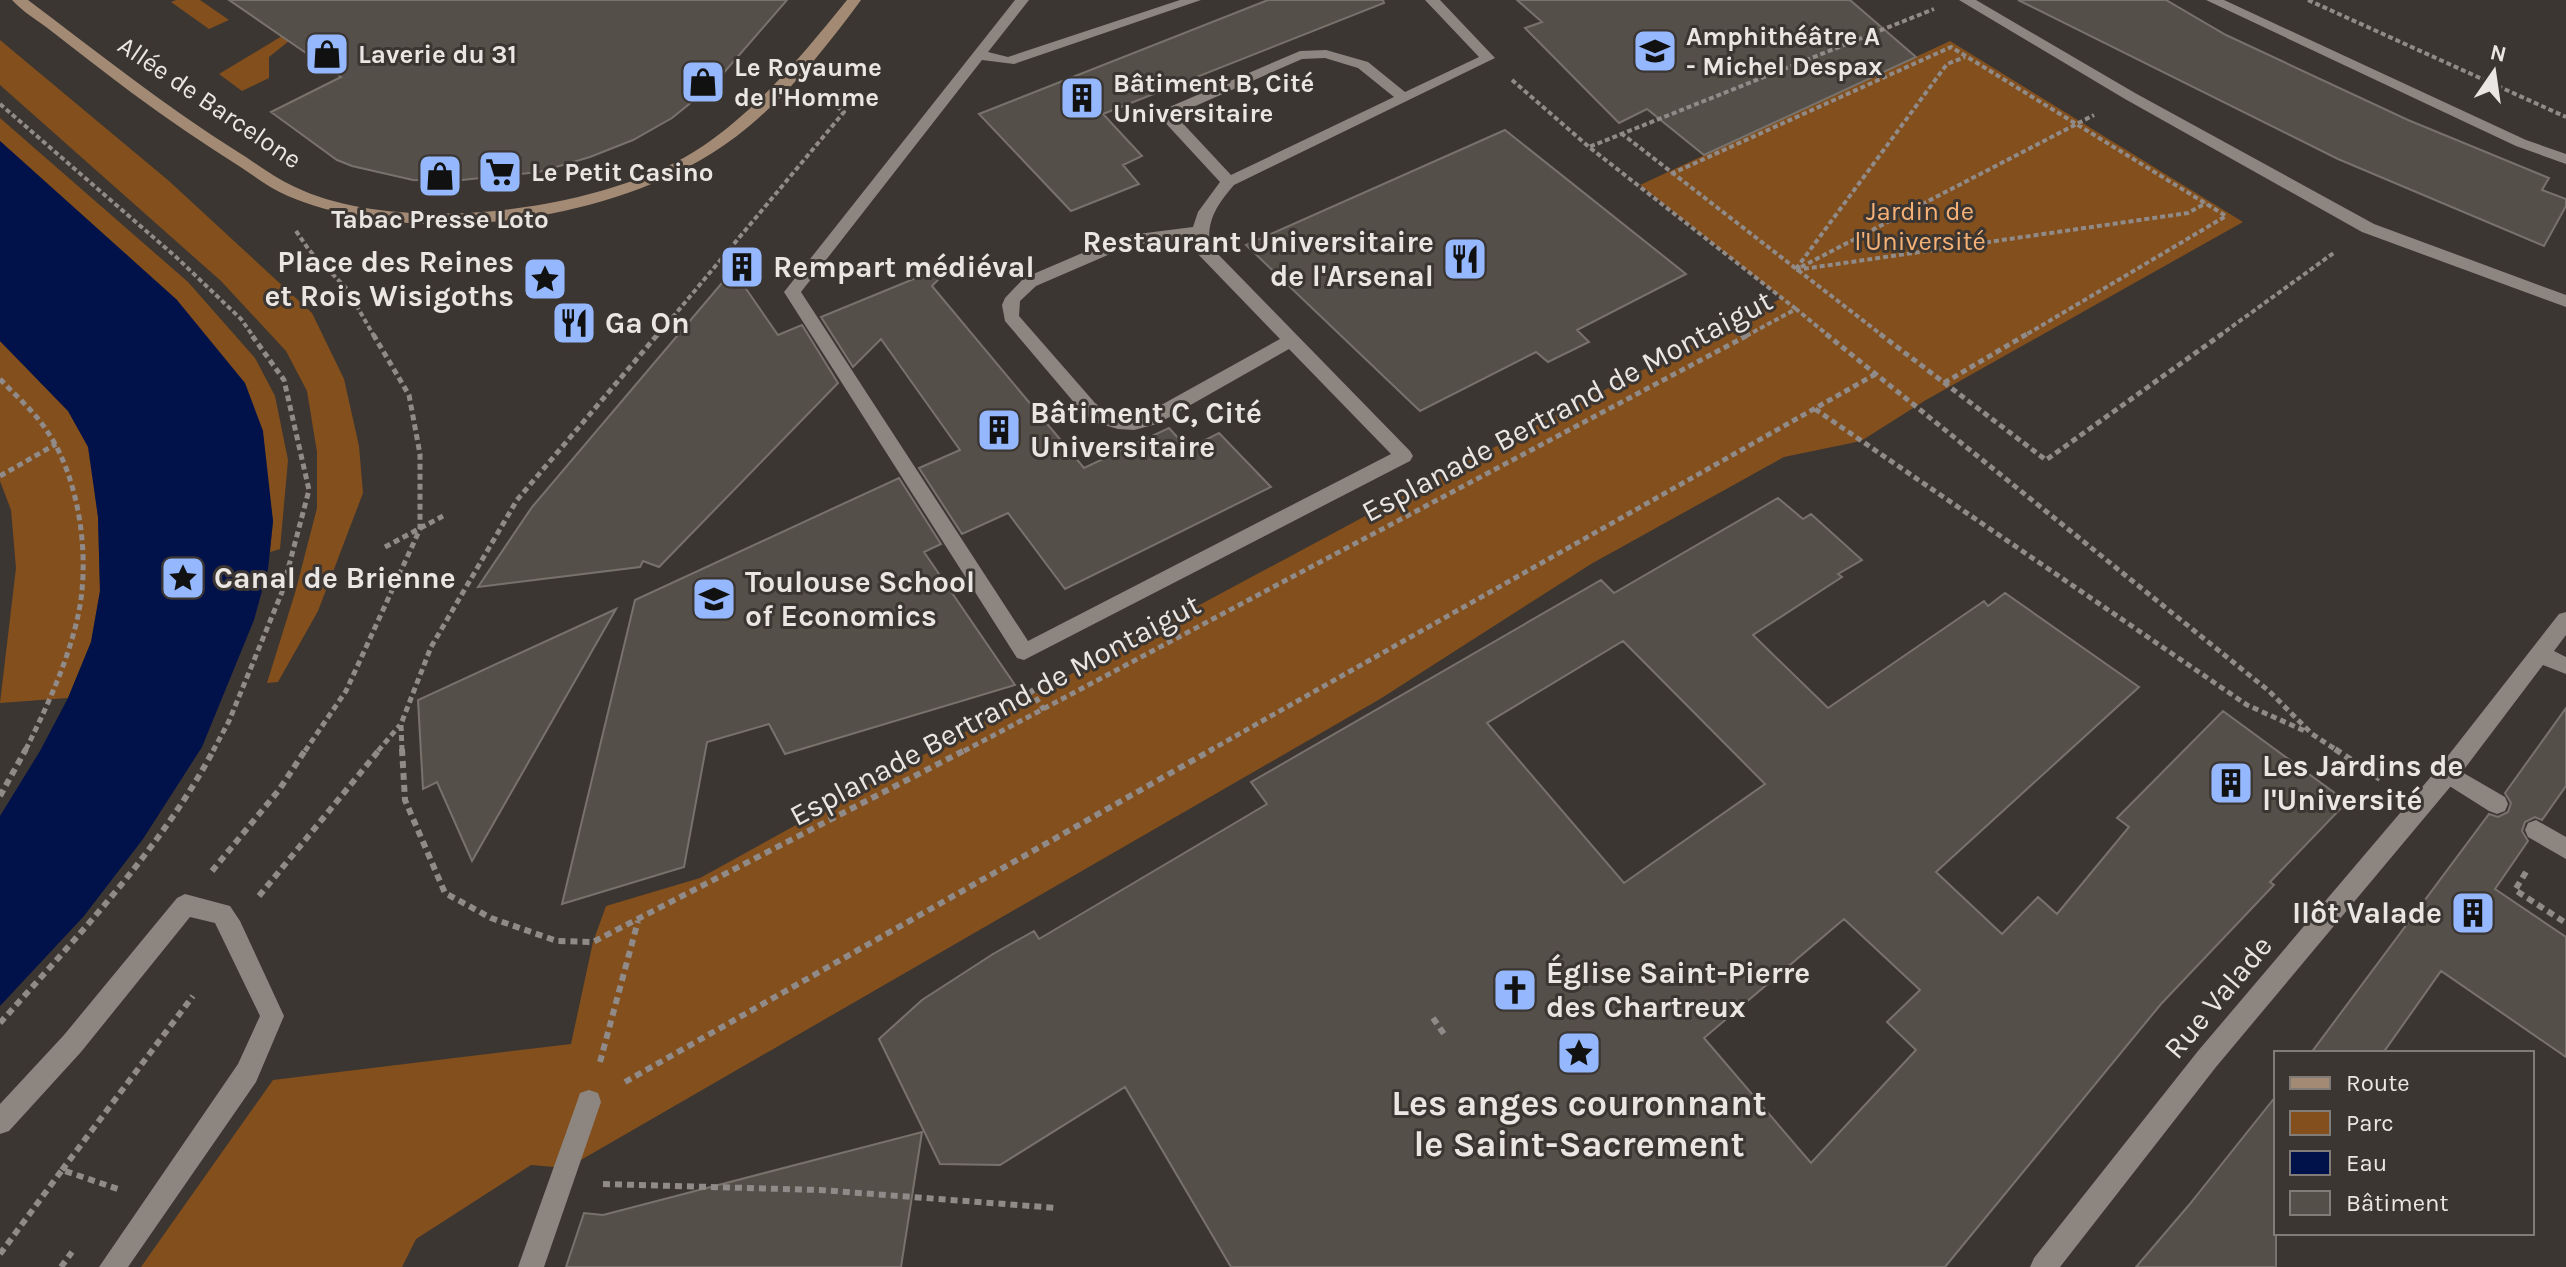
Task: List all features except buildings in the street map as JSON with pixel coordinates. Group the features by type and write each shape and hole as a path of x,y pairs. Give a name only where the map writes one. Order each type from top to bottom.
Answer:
{"street":[{"name":"Allée de Barcelone","path":"19,0 202,137 296,194 372,212 434,217 563,207 632,187 686,163 708,150 770,98 803,64 854,0"},
{"path":"1022,0 792,292 1024,652 1404,456 1202,248 1198,232 1206,210 1229,182 1488,58 1432,0"},
{"path":"980,55 1009,61 1194,0"},
{"path":"1966,0 2130,96 2368,228 2566,301"},
{"path":"2213,0 2521,143 2566,159"},
{"path":"1229,182 1165,114 1300,55 1326,54 1363,65 1405,99"},
{"path":"1198,232 1128,240 1030,282 1013,298 1011,317 1089,408 1101,418 1116,424 1134,425 1151,419 1291,340"},
{"name":"Rue Valade","path":"2043,1267 2207,1059 2448,773 2566,620"},
{"path":"2540,654 2566,666"},
{"path":"2448,773 2497,804"},
{"path":"2536,830 2566,849"},
{"path":"0,1122 83,1030 185,905 222,914 272,1016 247,1073 112,1267"},
{"path":"531,1267 589,1102"}],"path":[{"path":"2308,0 2566,117"},
{"path":"1589,147 1941,6"},
{"path":"1671,174 1951,47 2226,216 1944,383"},
{"path":"1795,270 1947,64 1966,56"},
{"path":"1488,58 1589,147 1796,309"},
{"path":"232,929 401,724 431,647 517,500 844,112 827,99 826,90"},
{"path":"1795,270 2130,96"},
{"path":"0,104 175,256 241,319 284,380 309,490 282,592 229,721 189,797 73,941 0,1023"},
{"path":"1621,133 1795,270 2046,460 2368,228"},
{"path":"1795,270 2188,213 2206,203"},
{"path":"185,905 279,790 346,691 420,529 420,454 409,395 347,289 309,250 289,220"},
{"name":"Esplanade Bertrand de Montaigut","path":"401,724 405,800 445,893 491,918 557,941 593,942 1044,710 1796,309 2269,691 2312,734"},
{"path":"589,1102 1874,375"},
{"path":"0,379 37,418 56,444 71,489 81,559 79,612 41,719 26,753 0,796"},
{"path":"1814,408 2247,705 2312,734 2380,779"},
{"path":"0,476 56,444"},
{"path":"385,547 443,516"},
{"path":"2515,890 2566,923"},
{"path":"589,1102 639,920"},
{"path":"0,1254 193,996"},
{"path":"1433,1018 1444,1034"},
{"path":"62,1170 118,1188 110,1200"},
{"path":"562,1183 820,1190 1057,1208"},
{"path":"61,1267 77,1245"}],"green space":[{"path":"200,0 229,20 209,29 171,2"},
{"path":"282,36 289,41 269,57 269,78 242,91 219,74"},
{"path":"0,40 169,181 312,313 344,379 359,446 363,493 318,611 278,682 267,683 317,508 317,452 307,391 286,351 221,281 0,85"},
{"name":"Jardin de l'Université","path":"1950,41 2243,222 1926,400 1861,441 1784,457 1591,564 1380,699 567,1168 531,1165 416,1239 402,1267 141,1267 273,1080 571,1044 593,942 606,906 700,878 1464,463 1782,298 1640,185"},
{"path":"0,118 188,282 255,358 275,396 288,460 280,549 270,552 273,521 267,481 177,300 0,141"},
{"path":"0,341 68,411 89,447 98,517 100,591 91,642 68,698 0,703 16,568 11,510 0,481"}],"water":[{"name":"Canal de Brienne","path":"0,141 177,300 245,383 263,431 273,521 268,569 254,620 202,747 143,839 84,916 0,1006 0,816 68,698 91,642 100,591 98,517 88,447 68,411 0,341"}],"place":[{"name":"Amphithéâtre A - Michel Despax","path":"1655,51"},
{"name":"Laverie du 31","path":"327,54"},
{"name":"Le Royaume de l'Homme","path":"703,82"},
{"name":"Bâtiment B, Cité Universitaire","path":"1082,98"},
{"name":"Le Petit Casino","path":"500,172"},
{"name":"Tabac Presse Loto","path":"440,176"},
{"name":"Restaurant Universitaire de l'Arsenal","path":"1465,259"},
{"name":"Rempart médiéval","path":"742,267"},
{"name":"Place des Reines et Rois Wisigoths","path":"545,279"},
{"name":"Ga On","path":"574,323"},
{"name":"Bâtiment C, Cité Universitaire","path":"999,430"},
{"name":"Canal de Brienne","path":"183,578"},
{"name":"Toulouse School of Economics","path":"714,599"},
{"name":"Les Jardins de l'Université","path":"2231,783"},
{"name":"Ilôt Valade","path":"2473,913"},
{"name":"Église Saint-Pierre des Chartreux","path":"1515,990"},
{"name":"Les anges couronnant le Saint-Sacrement","path":"1579,1053"}]}
